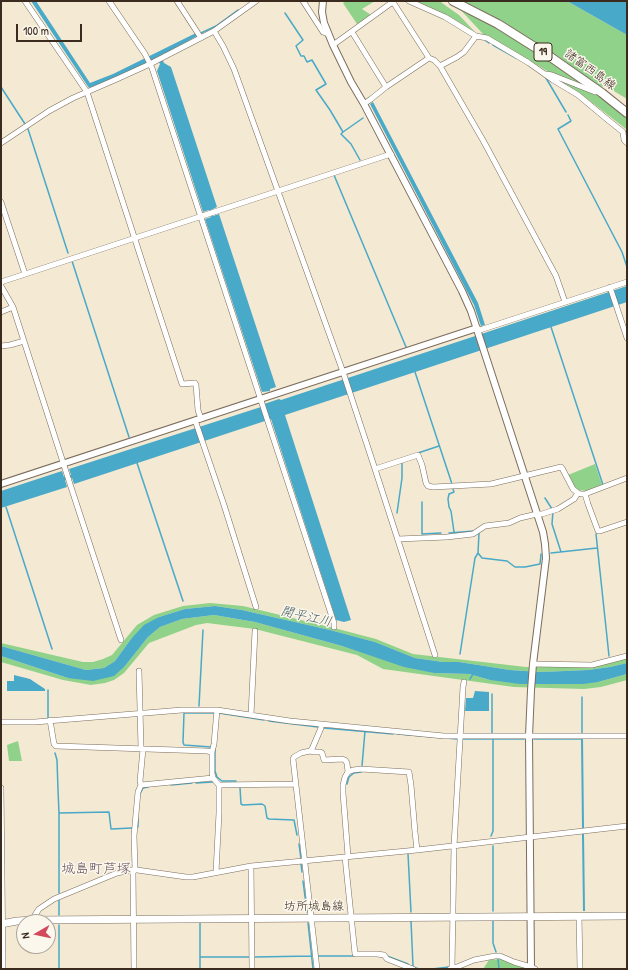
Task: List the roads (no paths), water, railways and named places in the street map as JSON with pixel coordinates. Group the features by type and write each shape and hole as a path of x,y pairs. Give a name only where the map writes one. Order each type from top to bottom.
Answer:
{"main road":[{"name":"諸富西島線","path":"453,1 498,24 552,58 602,93 627,113"},
{"name":"坊所城島線","path":"56,920 627,916"},
{"name":"坊所城島線","path":"2,923 16,921"}],"street":[{"path":"26,1 87,92 182,384 195,383 196,385 198,410 197,422 203,445 224,505 256,607"},
{"path":"109,1 146,56 152,68 334,626"},
{"path":"177,1 201,38"},
{"path":"1,144 49,111 214,32 256,1"},
{"path":"303,1 323,32 328,34"},
{"path":"323,1 322,12 324,23 332,45 391,154 471,311 543,532 546,558 533,666 529,736 532,968 500,956 474,960 458,967 451,968 454,846 464,682"},
{"path":"332,45 394,1 429,58 434,60 440,66 484,142 556,276 565,302"},
{"path":"409,1 445,17 476,36 487,38 546,74 578,95 623,132 623,138 627,144"},
{"path":"214,32 223,46 234,69 344,375 435,655"},
{"path":"352,32 386,87"},
{"path":"440,66 464,52 476,36"},
{"path":"364,104 429,58"},
{"path":"546,74 602,93"},
{"path":"1,282 391,154"},
{"path":"1,202 25,274"},
{"path":"1,484 197,422 260,399 344,375 565,302 610,289 627,282"},
{"path":"1,286 13,307 121,640"},
{"path":"610,289 627,338"},
{"path":"1,312 13,307"},
{"path":"1,346 24,341"},
{"path":"375,469 418,455 426,483 428,486 433,487 484,485 561,467 573,489 578,493 585,494 627,478"},
{"path":"398,539 473,534 485,526 509,523 520,518 558,509 574,499 578,493"},
{"path":"585,494 598,531 627,522"},
{"path":"251,716 255,631"},
{"path":"533,666 592,665 627,656"},
{"path":"134,969 134,836 136,806 138,792 141,785 142,749 139,671"},
{"path":"1,722 35,722 182,710 217,710 290,721 444,736 627,736"},
{"path":"217,710 211,764 213,778 220,785 295,784"},
{"path":"50,720 54,744 56,746 212,752"},
{"path":"310,751 321,724"},
{"path":"317,969 293,759 301,753 310,751 322,753 324,760 342,759 347,763 348,772 343,785 343,793 346,857 355,954 384,955 387,958 413,969"},
{"path":"348,772 361,769 409,772 417,850"},
{"path":"141,785 213,778"},
{"path":"216,872 220,785"},
{"path":"1,788 3,969"},
{"path":"36,914 39,909 54,899 117,873 134,870 186,877 200,876 251,866 417,850 627,826"},
{"path":"251,866 252,969"},
{"path":"579,916 580,969"}],"water":[{"path":"31,1 36,1 90,83 113,74 196,33 197,36 161,56 164,63 171,67 217,207 211,210 213,216 219,214 276,387 270,389 270,391 262,392 205,219 211,217 209,210 203,212 157,71 160,64 157,58 115,78 89,88"},
{"path":"567,1 627,1 627,35"},
{"path":"373,102 478,303 485,325 481,326 474,305 370,104"},
{"path":"627,286 627,302 285,415 351,620 344,622 336,620 271,419 74,484 72,478 65,480 67,487 1,508 1,491 62,471 64,477 71,475 69,469"},
{"path":"215,606 242,610 330,630 375,642 415,658 443,662 459,662 510,670 541,672 588,670 627,663 627,674 598,682 583,684 520,684 490,680 469,674 434,673 404,667 342,646 255,622 214,615 182,619 160,627 148,637 125,666 114,676 93,681 68,678 1,656 1,646 86,670 104,668 115,661 131,639 144,625 159,617 185,609"},
{"path":"14,675 30,679 45,689 45,691 7,691 7,681 14,681"},
{"path":"475,691 489,692 489,711 465,711 466,698 473,698"},
{"path":"581,738 583,738 584,828 582,828"},
{"path":"582,834 584,834 585,911 583,911"}],"waterway":[{"path":"201,33 216,26 238,10"},
{"path":"285,13 303,40 296,46 301,56 304,56 307,62 312,60 326,84 316,90 343,132 363,118"},
{"path":"493,45 516,58"},
{"path":"546,78 566,112"},
{"path":"1,87 25,124"},
{"path":"568,115 571,121 558,129 622,252 627,267"},
{"path":"28,129 68,253"},
{"path":"343,132 341,134 351,144 360,160"},
{"path":"334,175 406,347"},
{"path":"72,261 129,437"},
{"path":"551,327 603,485"},
{"path":"415,372 452,484"},
{"path":"418,453 439,446"},
{"path":"397,513 402,478 402,462"},
{"path":"137,463 183,601"},
{"path":"453,489 454,492 449,494 448,499 454,532"},
{"path":"545,498 552,509"},
{"path":"422,502 422,534 441,533"},
{"path":"6,507 52,649"},
{"path":"553,511 552,524 561,552"},
{"path":"449,533 474,531"},
{"path":"479,533 478,553 482,558 507,561 515,567 525,567 540,564 541,554"},
{"path":"596,534 609,656"},
{"path":"551,553 597,548"},
{"path":"460,654 475,558 478,553"},
{"path":"199,706 203,630"},
{"path":"470,679 473,674"},
{"path":"48,690 48,718"},
{"path":"492,694 492,733"},
{"path":"582,697 582,734"},
{"path":"211,747 184,745 184,713 214,713"},
{"path":"219,713 264,720"},
{"path":"269,721 318,727"},
{"path":"324,728 393,734"},
{"path":"362,766 365,731"},
{"path":"398,734 457,739"},
{"path":"463,739 524,739"},
{"path":"491,836 493,831 493,739"},
{"path":"534,739 581,739"},
{"path":"215,749 215,771 217,777 222,781 236,781"},
{"path":"55,753 57,760 59,813 59,893"},
{"path":"347,784 349,777 354,773 361,772"},
{"path":"196,783 213,782"},
{"path":"171,785 192,783"},
{"path":"140,794 143,788 148,787"},
{"path":"240,788 241,804 262,804 265,806 267,818 269,819 294,820 297,835"},
{"path":"59,813 109,812 111,829 132,828"},
{"path":"138,819 138,827"},
{"path":"299,844 301,859"},
{"path":"493,846 493,911"},
{"path":"408,854 411,912"},
{"path":"301,864 302,872"},
{"path":"303,881 307,912"},
{"path":"59,900 59,915"},
{"path":"411,921 413,966"},
{"path":"493,921 493,943 496,952"},
{"path":"200,923 200,969"},
{"path":"308,923 313,969"},
{"path":"59,925 59,969"},
{"path":"254,957 312,956"},
{"path":"317,956 356,956"},
{"path":"387,956 408,964"},
{"path":"200,957 250,957"},
{"path":"498,959 499,969"},
{"path":"413,967 419,969"},
{"path":"432,969 449,967"}],"district":[{"name":"城島町芦塚","path":"96,869"}],"water label":[{"name":"開平江川","path":"306,617"}]}
